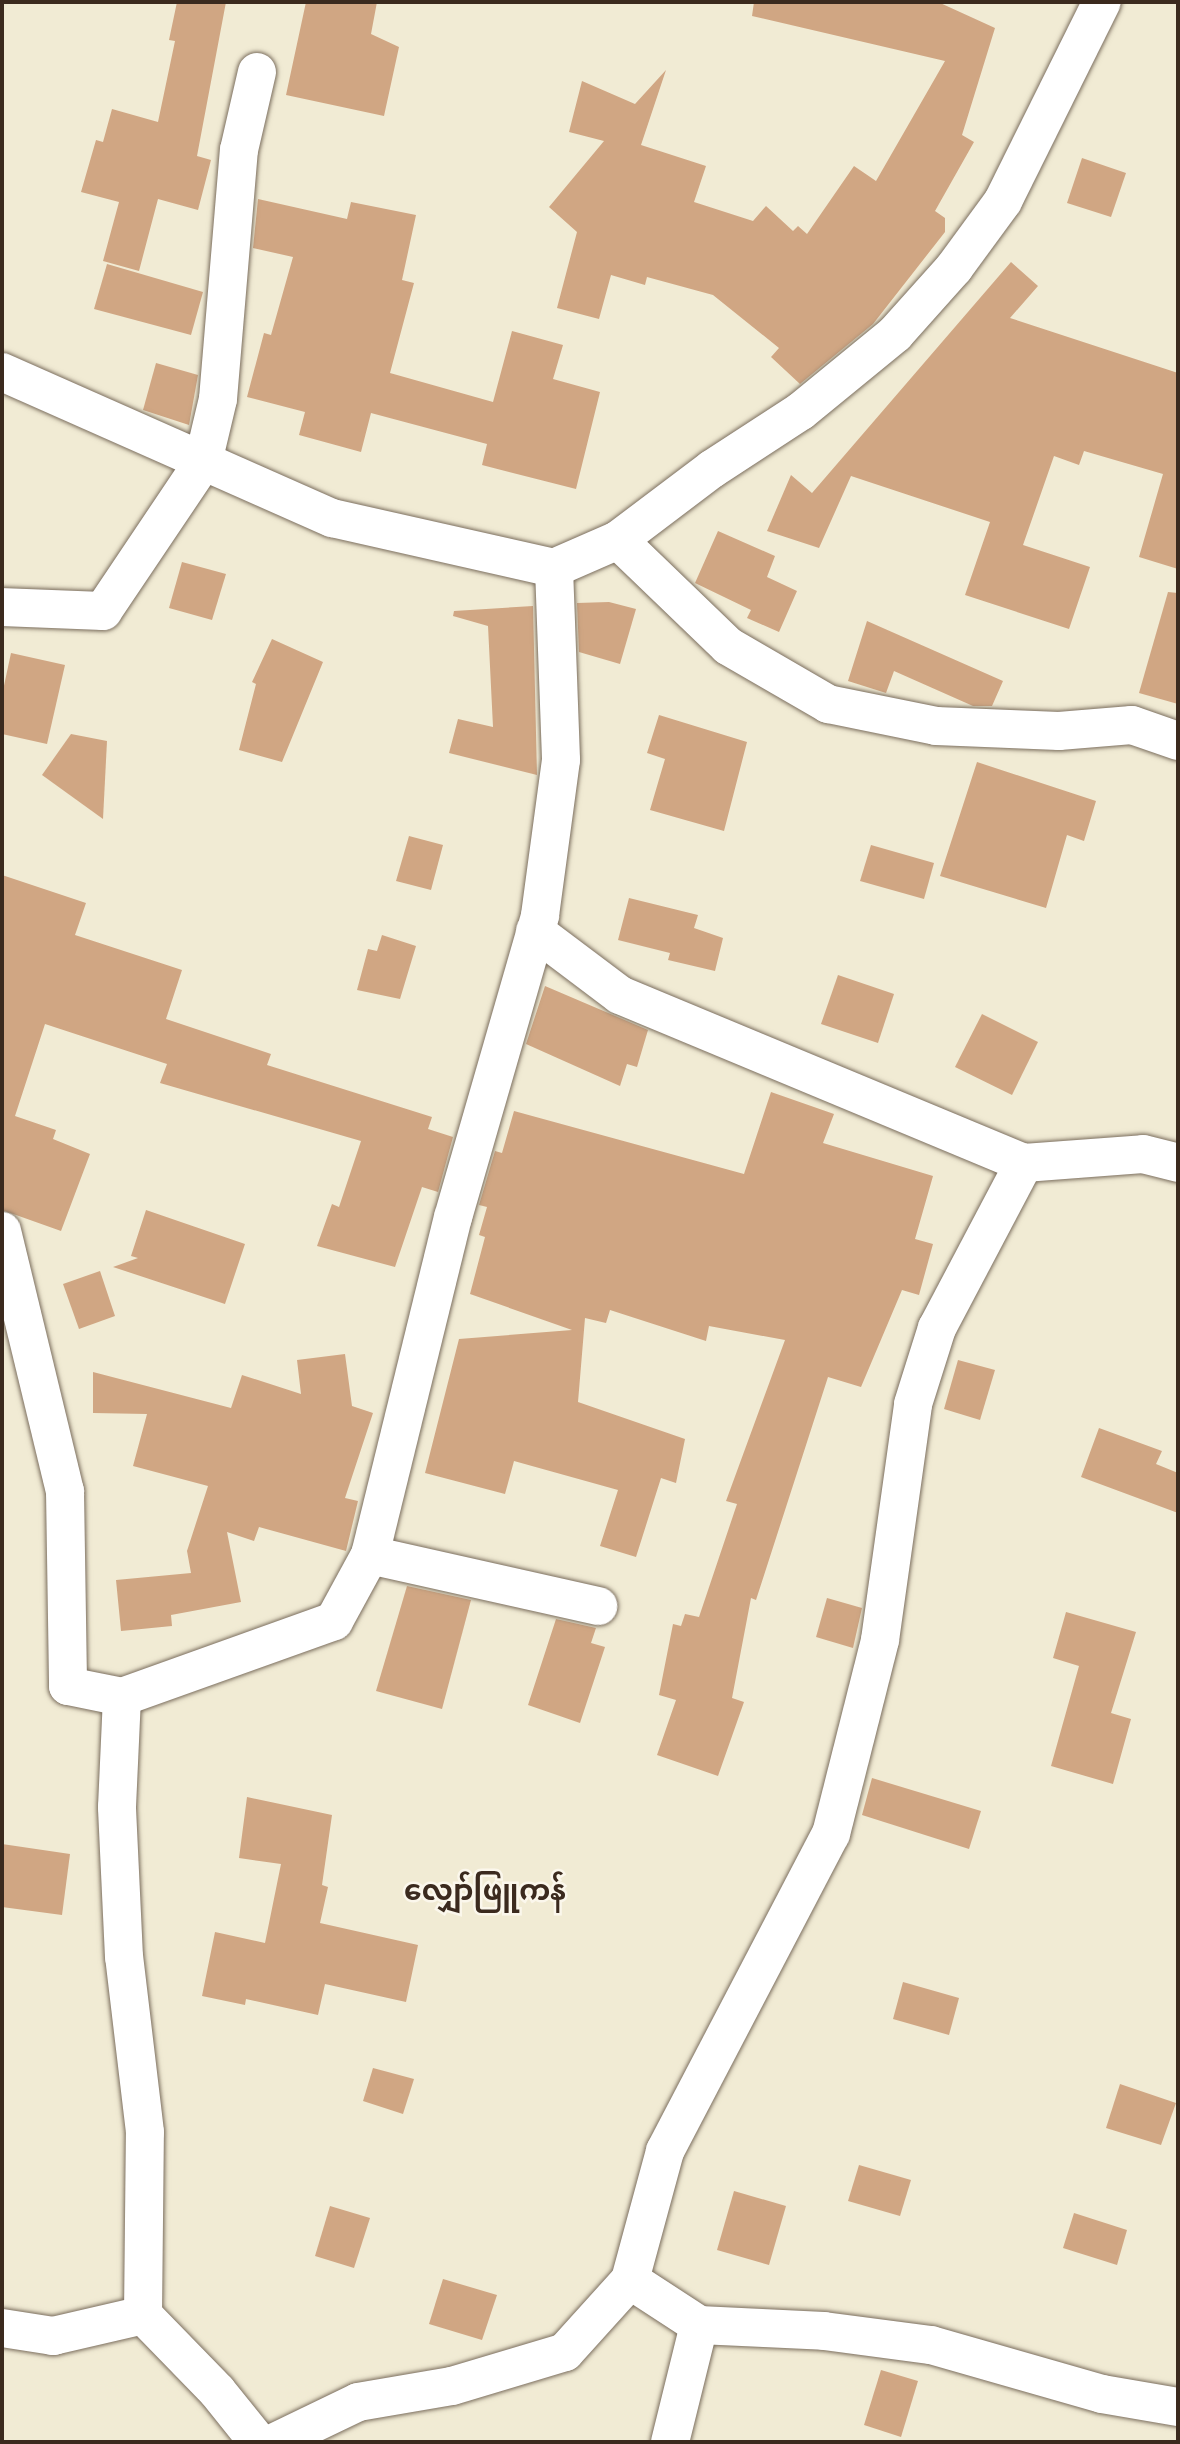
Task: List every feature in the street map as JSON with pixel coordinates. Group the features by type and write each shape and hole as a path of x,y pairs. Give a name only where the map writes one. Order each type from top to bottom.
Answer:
{"street":[{"path":"2,372 332,518 554,568 618,540 712,469 801,411 895,334 1003,201 1102,2"},
{"path":"2,607 103,611 203,462 218,399 239,150 257,72"},
{"path":"618,540 728,646 828,704 936,726 1059,731 1132,725 1178,741"},
{"path":"2,1231 65,1491 68,1686 122,1697 334,1621 370,1555 453,1217 535,932 561,760 554,568"},
{"path":"535,932 620,995 722,1033 1024,1163 1143,1154 1173,1156"},
{"path":"275,2442 358,2402 452,2386 565,2353 630,2280 665,2151 831,1834 880,1640 913,1404 937,1328 1024,1163"},
{"path":"370,1555 598,1606"},
{"path":"122,1697 117,1807 124,1957 145,2132 143,2315 217,2391 258,2442"},
{"path":"630,2280 699,2325 824,2331 931,2345 1102,2394 1178,2407"},
{"path":"2,2328 53,2336 143,2315"},
{"path":"670,2442 699,2325"}],"building":[{"path":"177,2 226,2 197,156 211,160 198,210 158,199 139,271 103,261 119,202 81,192 96,140 103,142 112,109 158,122 175,41 169,40"},
{"path":"306,2 377,2 371,34 399,47 384,116 286,95"},
{"path":"754,2 938,2 995,28 962,135 974,142 935,211 945,218 945,232 873,324 800,384 771,357 779,348 713,295 647,277 645,285 611,275 599,319 557,308 577,232 549,207 604,141 569,132 582,81 635,104 666,70 641,145 706,166 694,202 753,221 766,206 793,231 798,226 807,234 854,166 876,181 945,61 752,16"},
{"path":"1082,158 1126,173 1111,217 1067,203"},
{"path":"258,199 347,219 351,202 416,215 402,280 414,283 390,373 493,402 512,331 563,345 553,379 600,392 576,489 482,465 487,444 371,413 361,452 299,435 305,412 247,397 264,333 271,335 293,257 253,248"},
{"path":"1011,262 1038,286 1010,318 1178,373 1178,569 1139,557 1163,474 1084,451 1079,465 1054,456 1023,545 1090,567 1069,629 965,595 990,522 851,476 819,548 767,531 791,475 812,493"},
{"path":"107,264 203,292 191,335 94,309"},
{"path":"156,363 198,375 189,425 143,410"},
{"path":"718,531 775,556 767,577 797,591 779,632 747,618 751,610 695,583"},
{"path":"182,562 226,574 212,620 169,608"},
{"path":"1168,592 1178,593 1178,704 1139,693"},
{"path":"609,602 636,609 620,664 579,652 577,603"},
{"path":"533,606 537,775 449,753 458,719 493,727 488,626 453,616 454,611"},
{"path":"867,621 1003,681 992,706 973,706 894,671 886,693 848,681"},
{"path":"272,639 323,662 282,762 239,750 256,684 252,682"},
{"path":"11,653 65,665 47,744 2,734 2,695"},
{"path":"659,715 747,742 724,831 650,810 665,759 647,753"},
{"path":"71,734 107,741 103,819 42,775"},
{"path":"977,762 1096,801 1084,841 1067,835 1046,908 940,876"},
{"path":"409,836 443,845 431,890 396,881"},
{"path":"871,845 934,863 924,899 860,881"},
{"path":"2,875 86,903 75,935 182,970 166,1019 271,1054 267,1065 432,1117 428,1129 453,1137 438,1192 422,1187 395,1267 317,1246 332,1204 339,1207 361,1141 160,1083 167,1064 45,1024 15,1116 56,1130 53,1139 90,1154 61,1231 2,1210"},
{"path":"629,898 698,915 694,928 723,938 715,971 668,960 670,953 618,940"},
{"path":"382,935 416,946 400,999 357,990 368,949 377,951"},
{"path":"838,975 894,994 878,1043 821,1024"},
{"path":"545,986 648,1030 637,1067 627,1064 620,1086 526,1044"},
{"path":"982,1014 1038,1042 1012,1095 955,1067"},
{"path":"771,1092 834,1114 823,1143 933,1176 915,1239 933,1244 919,1295 902,1290 861,1387 828,1377 756,1600 751,1598 732,1698 744,1702 718,1776 657,1755 676,1700 659,1695 673,1624 681,1626 685,1614 699,1617 737,1504 726,1501 785,1340 709,1326 706,1341 610,1310 606,1323 585,1318 578,1402 685,1439 676,1483 661,1478 636,1557 600,1546 618,1490 514,1461 505,1494 425,1473 459,1339 572,1330 470,1294 485,1237 479,1235 487,1207 479,1205 495,1151 502,1153 514,1111 744,1174"},
{"path":"146,1210 245,1244 225,1304 113,1267 138,1258 131,1256"},
{"path":"100,1271 115,1316 79,1329 63,1284"},
{"path":"345,1354 352,1406 373,1413 345,1498 358,1501 346,1551 259,1527 254,1541 227,1532 241,1602 171,1615 172,1626 121,1631 116,1580 191,1573 187,1551 208,1486 133,1466 147,1414 93,1413 93,1372 231,1408 242,1375 301,1394 297,1360"},
{"path":"958,1360 995,1370 980,1420 944,1409"},
{"path":"1099,1428 1162,1451 1156,1464 1178,1473 1178,1513 1081,1477"},
{"path":"407,1586 471,1600 442,1709 376,1691"},
{"path":"827,1598 862,1608 853,1648 816,1637"},
{"path":"1066,1612 1136,1632 1111,1713 1131,1719 1113,1784 1051,1766 1079,1666 1053,1658"},
{"path":"556,1619 596,1628 591,1643 605,1647 580,1723 528,1705"},
{"path":"872,1778 981,1811 969,1849 862,1815"},
{"path":"247,1797 332,1815 322,1885 328,1887 320,1923 418,1945 406,2002 325,1984 318,2015 246,1999 245,2005 202,1996 215,1932 265,1943 281,1864 239,1858"},
{"path":"2,1844 70,1854 62,1915 2,1907"},
{"path":"903,1982 959,1998 949,2035 893,2019"},
{"path":"373,2068 414,2079 403,2114 363,2101"},
{"path":"1120,2084 1176,2103 1161,2145 1106,2128"},
{"path":"859,2165 911,2180 900,2216 848,2201"},
{"path":"734,2191 786,2206 769,2265 717,2250"},
{"path":"330,2206 370,2218 354,2268 315,2256"},
{"path":"1074,2213 1127,2230 1117,2265 1063,2248"},
{"path":"443,2279 497,2295 482,2340 429,2324"},
{"path":"881,2370 918,2381 901,2437 864,2425"}],"district":[{"name":"လျှော်ဖြူကန်","path":"485,1892"}]}
